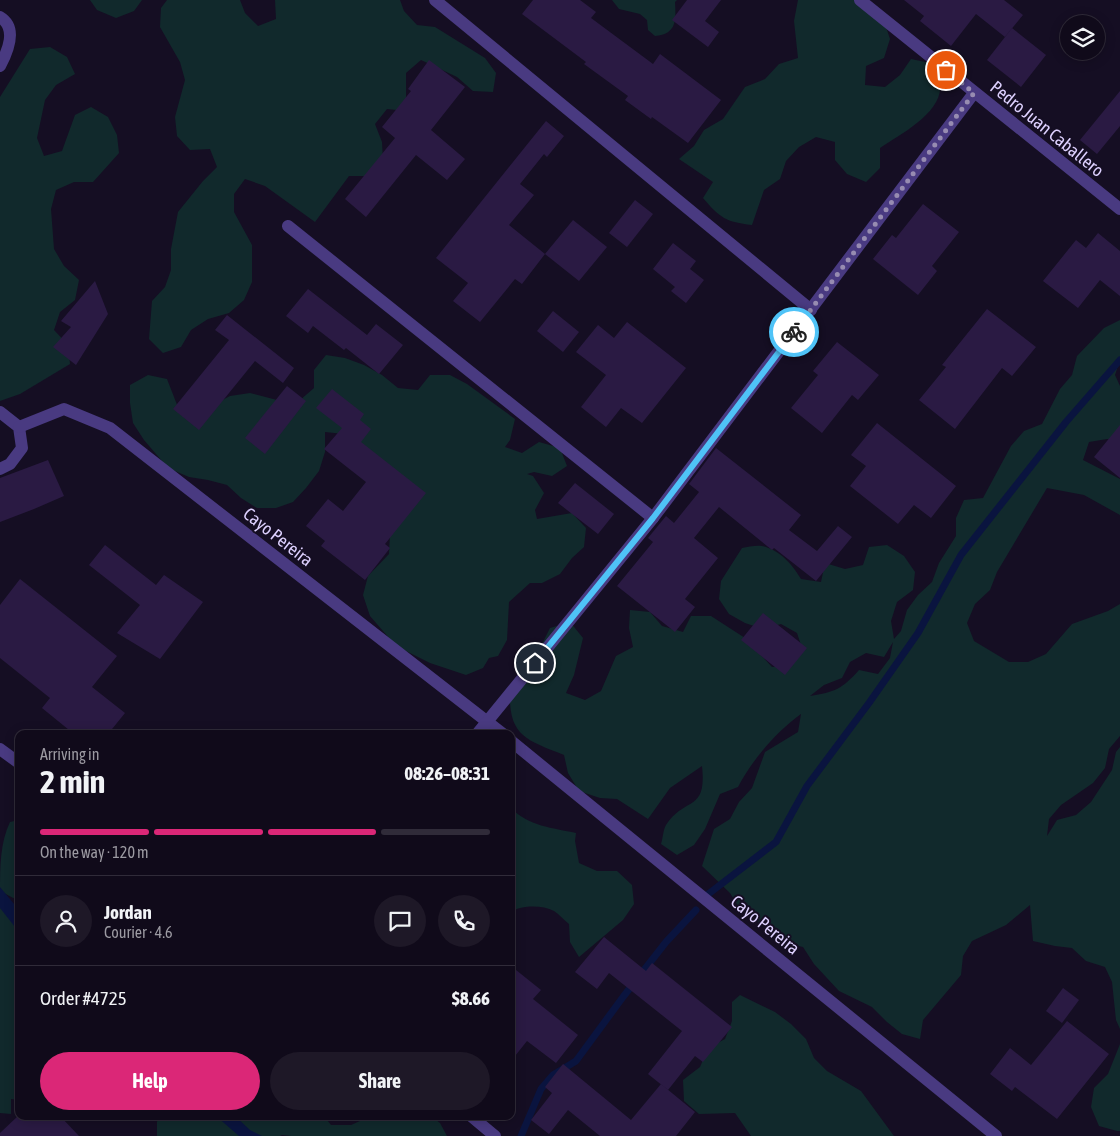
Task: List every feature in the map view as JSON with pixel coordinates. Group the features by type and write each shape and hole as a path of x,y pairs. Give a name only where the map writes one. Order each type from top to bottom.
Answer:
{"street":[{"path":"436,0 811,310"},
{"name":"Pedro Juan Caballero","path":"860,0 1120,210"},
{"path":"0,17 8,25 10,34 9,45 0,66"},
{"path":"480,730 653,518 974,93"},
{"path":"288,226 653,518"},
{"name":"Cayo Pereira","path":"19,427 64,409 110,428 498,730"},
{"path":"0,412 19,427 22,448 10,464 0,469"},
{"name":"Cayo Pereira","path":"515,743 996,1136"},
{"path":"0,749 15,760"},
{"path":"476,1120 495,1136"}],"green space":[{"path":"90,0 142,0 134,11 116,18 97,10"},
{"path":"167,0 240,0 245,13 258,26 276,19 275,0 400,0 404,11 417,25 435,27 485,58 496,73 493,92 473,91 457,77 421,60 406,73 406,111 387,109 375,124 382,142 383,161 370,176 349,176 315,222 265,186 245,179 234,194 234,212 252,245 252,282 244,300 229,313 208,319 191,330 181,347 163,353 149,339 152,301 165,287 171,270 171,249 178,212 217,167 210,149 190,150 177,136 175,117 185,80 180,62 160,27 161,8"},
{"path":"612,0 677,0 675,2 674,25 668,32 655,36 648,30 647,20 640,14 619,9"},
{"path":"798,0 863,0 884,21 890,39 884,58 866,66 865,85 885,87 900,75 911,59 930,63 938,78 940,91 937,101 921,120 880,148 880,168 866,182 847,174 835,160 835,142 816,137 799,147 786,161 780,179 764,190 752,225 736,222 719,215 703,198 713,182 679,159 694,146 704,130 723,119 745,87 765,79 779,64 798,58 794,21"},
{"path":"50,47 67,57 75,74 56,85 45,100 37,138 44,156 62,151 75,115 91,107 108,117 117,135 119,153 93,182 74,182 56,190 51,209 54,249 64,266 79,280 75,300 60,312 54,330 68,345 70,364 20,394 0,401 0,97 30,49"},
{"path":"1120,320 1120,360 1115,375 1120,386 1120,439 1089,442 1083,460 1120,479 1120,515 1084,495 1047,488 997,572 990,590 975,604 967,623 974,641 1009,662 1028,662 1046,654 1072,624 1108,611 1120,604 1120,736 1109,749 1105,768 1093,783 1061,805 1049,819 1047,836 1057,820 1076,815 1091,802 1112,770 1116,752 1120,747 1120,1029 1116,1020 1112,982 1105,967 1086,961 1072,948 1033,941 1030,905 1006,925 972,941 963,956 961,975 923,1020 920,1039 902,1034 872,1007 839,991 814,964 803,947 785,943 740,909 730,893 702,866 714,829 730,819 739,802 752,788 765,752 798,732 801,714 782,729 765,747 738,787 720,794 705,829 694,845 677,855 661,844 664,829 673,816 698,798 703,781 702,766 670,788 648,819 617,799 600,798 579,791 568,773 564,755 530,740 516,727 510,705 510,690 537,664 542,644 550,628 570,622 583,638 574,675 566,693 585,700 601,691 616,656 633,647 629,628 630,610 650,612 662,626 683,632 691,616 711,616 745,638 772,667 791,665 803,651 797,633 781,624 763,629 745,623 729,614 719,599 721,581 742,548 752,546 762,546 780,554 794,568 801,579 821,582 825,563 845,569 863,565 869,547 887,545 904,556 915,572 913,590 897,602 891,621 894,639 901,631 907,610 918,595 932,582 939,563 956,536 956,518 964,500 983,498 1011,446 1024,431 1042,424 1060,389 1072,375 1077,356 1104,328","holes":["893,642 890,658 878,674 859,670 848,682 838,689 810,696 824,685 842,678 850,662 866,653 884,657"]},
{"path":"326,355 345,358 364,365 382,375 398,388 418,390 430,375 450,375 467,384 515,419 510,440 505,447 522,453 539,442 560,448 567,466 552,476 534,472 527,474 533,476 544,493 535,510 537,519 572,513 586,528 584,547 572,558 560,574 542,583 530,583 509,602 507,640 498,656 489,658 483,668 466,675 430,663 396,646 370,616 363,595 368,576 389,554 390,533 344,434 325,432 325,452 319,471 293,502 276,508 257,508 241,498 227,485 189,477 168,468 144,440 133,423 130,385 148,375 167,379 181,415 201,421 213,405 230,396 250,393 277,400 299,401 314,388 314,370"},
{"path":"515,811 533,823 576,833 575,841 579,863 597,871 617,871 632,885 634,904 623,920 579,957 570,942 569,924 554,911 532,907 516,910"},
{"path":"15,821 15,899 0,891 2,847 10,822"},
{"path":"0,898 15,909 15,1100 11,1099 11,1114 0,1113"},
{"path":"740,995 775,1012 791,1024 806,1039 814,1058 827,1071 861,1091 894,1136 751,1136 735,1113 699,1114 684,1101 683,1080 700,1067 708,1048 725,1039 732,1021 732,1002"},
{"path":"1120,1044 1120,1131 1117,1131 1099,1126 1091,1107 1094,1088 1108,1074"},
{"path":"158,1120 327,1120 331,1125 351,1125 362,1120 436,1120 440,1123 447,1136 157,1136"}],"shaded area":[{"path":"0,887 15,905 15,927 0,908"},
{"path":"221,1120 239,1120 250,1130 262,1136 239,1136"}],"building":[{"path":"533,0 580,0 596,12 591,18 653,64 660,54 721,100 688,143 625,100 628,96 584,64 586,62 522,14"},
{"path":"687,0 721,0 705,21 719,32 708,47 672,20"},
{"path":"904,0 1004,0 1023,15 1005,37 976,14 951,46 920,21 924,16"},
{"path":"1012,28 1046,55 1021,87 987,60"},
{"path":"429,60 465,87 431,130 465,159 447,180 416,155 366,217 345,199 395,138 382,127 411,91 408,89"},
{"path":"1120,91 1120,126 1097,154 1080,140"},
{"path":"546,121 564,136 547,157 544,154 520,184 534,195 509,225 545,254 522,284 515,279 480,322 453,301 468,283 436,258"},
{"path":"635,200 653,214 627,247 609,233"},
{"path":"923,204 959,232 932,266 937,271 918,295 873,259 892,235 896,238"},
{"path":"573,220 607,247 579,281 545,254"},
{"path":"1098,233 1120,251 1120,296 1100,280 1078,308 1043,281 1076,240 1086,248"},
{"path":"673,243 696,261 690,269 704,280 686,303 671,291 675,287 653,269"},
{"path":"95,281 108,314 76,365 53,347 71,327 61,321"},
{"path":"308,289 367,335 376,324 403,345 379,374 346,348 344,350 313,326 308,333 286,316"},
{"path":"987,309 1036,347 1012,376 1002,368 955,429 919,400 946,367 942,365"},
{"path":"553,311 579,332 563,352 537,331"},
{"path":"227,315 294,368 283,383 255,361 199,430 173,409 229,340 215,330"},
{"path":"627,322 686,368 642,423 621,408 606,427 581,407 606,375 576,352 598,325 614,338"},
{"path":"837,342 879,375 858,400 852,395 822,433 791,408 818,375 813,371"},
{"path":"287,386 306,401 265,454 245,438"},
{"path":"332,389 364,414 360,420 371,429 361,442 426,493 385,544 390,548 365,580 321,546 325,541 306,526 328,499 343,511 366,482 324,449 342,428 316,408"},
{"path":"877,423 956,486 931,518 914,505 898,524 850,486 866,466 851,455"},
{"path":"1120,425 1120,478 1094,457"},
{"path":"716,448 801,515 789,530 817,551 838,526 852,537 816,581 774,548 772,550 719,507 694,538 718,558 685,599 695,607 675,632 617,586 653,542 648,538 666,516 674,523 699,492 689,484"},
{"path":"48,460 64,496 0,522 0,478"},
{"path":"575,483 614,514 598,534 558,503"},
{"path":"105,545 156,585 164,575 203,602 160,659 117,633 140,605 89,565"},
{"path":"20,579 117,656 92,687 125,713 111,730 69,730 42,708 50,698 0,658 0,605"},
{"path":"763,613 807,648 785,675 741,640"},
{"path":"604,937 646,971 652,963 732,1027 703,1062 695,1056 668,1090 648,1074 682,1031 609,973 597,989 575,972"},
{"path":"515,969 541,990 533,999 578,1035 556,1063 527,1041 515,1056"},
{"path":"1063,988 1079,1000 1062,1023 1046,1011"},
{"path":"1067,1021 1109,1054 1057,1119 1015,1087 1012,1091 990,1074 1010,1048 1031,1065"},
{"path":"563,1064 631,1120 661,1084 695,1112 676,1136 600,1136 568,1110 549,1134 531,1120 552,1093 545,1087"},
{"path":"15,1119 64,1120 79,1136 0,1136 0,1133"}],"waterway":[{"path":"707,895 776,842 807,786 918,633 961,555 1066,422 1120,360"},
{"path":"521,1136 541,1089 553,1075 576,1061 666,942 696,910"}],"way so far":[{"path":"794,332 974,93 946,70"}],"route":[{"path":"535,663 653,518 794,332"}]}
